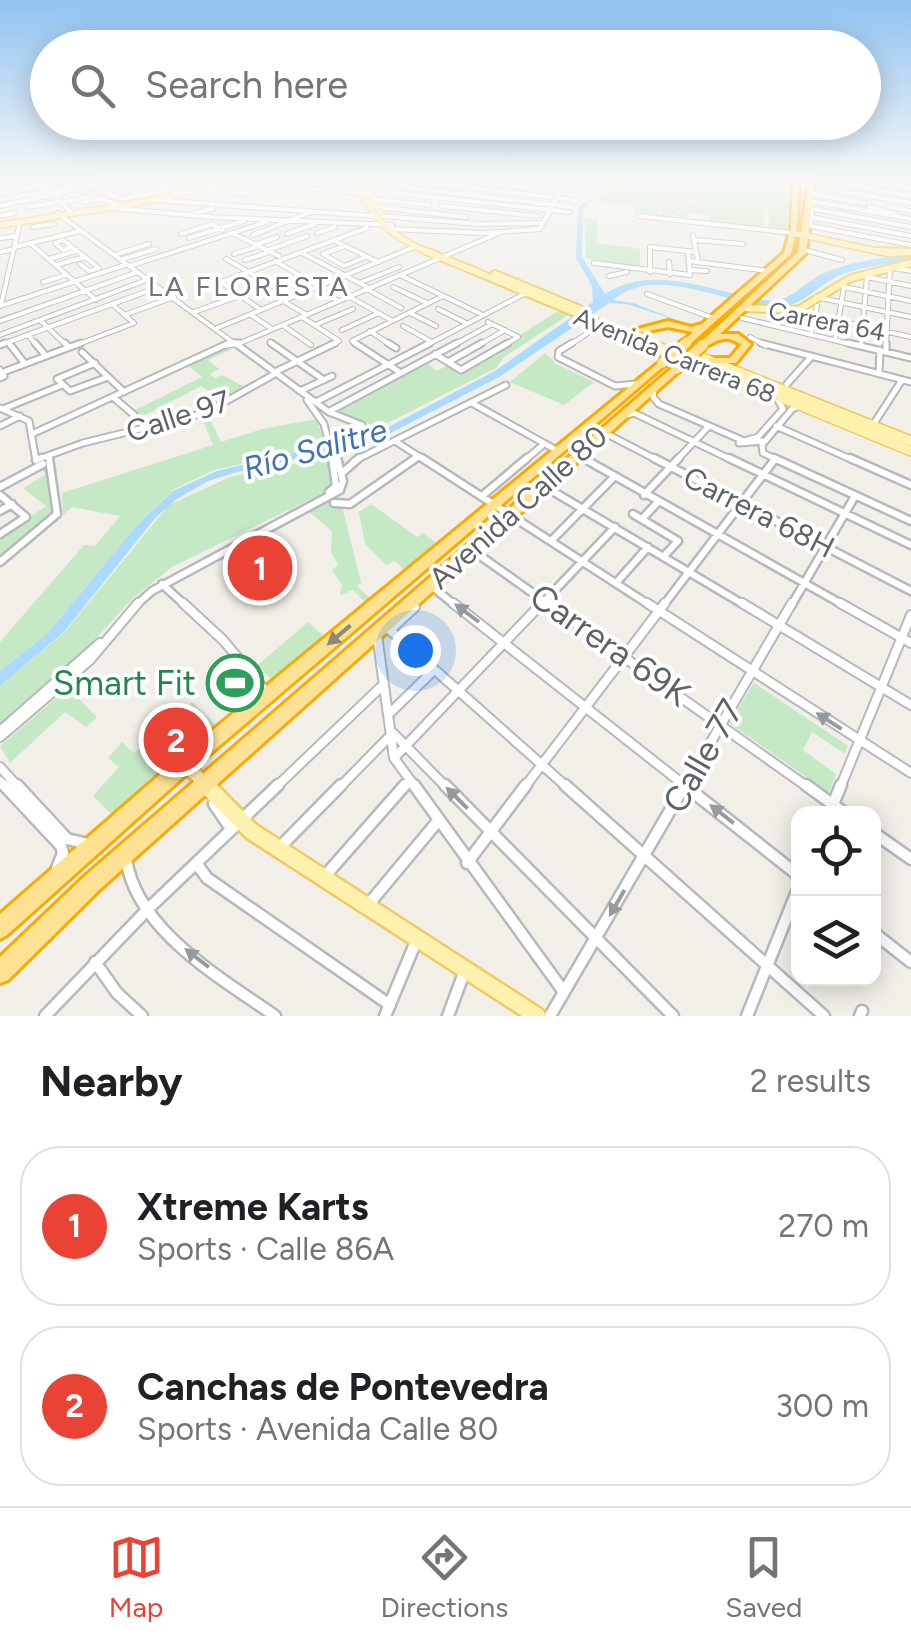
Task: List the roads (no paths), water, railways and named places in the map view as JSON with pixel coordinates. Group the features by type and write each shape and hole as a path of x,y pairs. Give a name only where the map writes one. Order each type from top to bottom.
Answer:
{"highway":[{"name":"Avenida Calle 80","path":"0,928 550,447 615,401 767,273 789,251 793,227"},
{"path":"805,251 807,227"},
{"name":"Avenida Calle 80","path":"0,972 382,636 577,456 744,311 805,251"},
{"path":"742,373 738,364 752,346 750,338 736,325 744,311"},
{"path":"637,332 668,324 692,330 709,322"},
{"path":"665,343 658,333 670,326 684,330 688,341"},
{"path":"707,342 731,335 746,344 732,361 712,362"}],"main road":[{"path":"392,227 414,246 444,256"},
{"path":"396,227 444,256"},
{"path":"793,234 890,254 911,248"},
{"name":"Avenida Carrera 68","path":"444,256 524,294 575,310"},
{"name":"Avenida Carrera 68","path":"444,256 546,292 608,327 911,451"},
{"path":"794,311 848,276 911,267"},
{"name":"Carrera 64","path":"744,311 794,311"},
{"name":"Avenida Carrera 68","path":"592,318 637,332 911,441"},
{"path":"185,764 235,825 537,1016"}],"street":[{"path":"19,227 0,306 249,227"},
{"path":"34,244 43,227"},
{"path":"46,227 59,240 81,254 99,268 89,272 80,264 81,254"},
{"path":"75,227 172,298"},
{"path":"75,227 114,255 149,244"},
{"path":"181,234 202,227"},
{"path":"253,236 279,227"},
{"path":"287,234 306,227"},
{"path":"317,233 333,227"},
{"path":"262,310 221,282 363,227"},
{"path":"440,227 491,233 541,227"},
{"path":"472,232 474,227"},
{"path":"737,227 793,234"},
{"path":"842,227 843,244"},
{"path":"872,227 911,236"},
{"path":"884,227 890,254"},
{"path":"189,238 220,228 266,252 339,301"},
{"path":"806,236 821,228 911,248"},
{"path":"0,252 59,240 79,230"},
{"path":"444,256 491,233"},
{"path":"32,434 230,343 238,344 500,233"},
{"path":"0,238 17,236"},
{"path":"245,260 307,236"},
{"path":"863,236 864,249"},
{"path":"234,254 277,237"},
{"path":"698,262 694,237 733,246 743,244"},
{"path":"332,239 518,337 461,370 420,348"},
{"path":"275,259 332,239"},
{"path":"59,240 63,250 81,254"},
{"path":"713,242 718,264"},
{"path":"2,374 134,323 74,282 34,244"},
{"path":"345,246 323,254 346,266 368,257"},
{"path":"216,329 414,246"},
{"path":"55,265 101,247"},
{"path":"650,272 650,247 696,252"},
{"path":"668,249 670,274"},
{"path":"127,264 156,250"},
{"path":"333,260 356,251"},
{"path":"688,251 690,273"},
{"path":"805,251 842,260"},
{"path":"301,252 401,308"},
{"path":"48,259 81,254"},
{"path":"226,260 292,298"},
{"path":"689,261 718,264"},
{"path":"689,261 767,273"},
{"path":"127,264 238,344 273,377 313,402 341,476"},
{"path":"633,270 610,277 597,264 670,274 707,272"},
{"path":"359,283 398,267"},
{"path":"879,374 890,267"},
{"path":"0,321 135,273"},
{"path":"43,282 66,275"},
{"path":"860,346 867,277 911,286"},
{"path":"0,334 148,280"},
{"path":"393,287 428,304"},
{"path":"835,340 844,287 911,301"},
{"path":"0,345 156,288"},
{"path":"313,402 524,294"},
{"path":"648,294 709,322"},
{"path":"134,296 148,307"},
{"path":"194,312 240,296"},
{"path":"400,373 352,341 443,296"},
{"path":"814,296 911,317"},
{"path":"350,297 392,320"},
{"path":"126,315 172,298"},
{"path":"18,300 28,311"},
{"path":"284,301 315,325 354,309"},
{"path":"811,334 817,306"},
{"path":"438,309 466,323"},
{"path":"744,311 811,334 911,358"},
{"name":"Carrera 64","path":"794,311 911,337"},
{"path":"194,312 273,377 329,412 362,424 331,444"},
{"path":"410,312 436,326"},
{"path":"342,330 379,313"},
{"path":"250,315 273,329"},
{"path":"556,358 556,350 590,326 592,318"},
{"path":"40,320 69,348"},
{"path":"329,412 492,324"},
{"path":"283,325 311,345"},
{"name":"Calle 97","path":"0,488 36,464 87,444 224,403 340,342 315,325"},
{"path":"403,326 431,342"},
{"path":"556,358 559,351 590,330 608,327"},
{"path":"448,362 505,330"},
{"path":"370,331 396,348"},
{"path":"450,332 492,352"},
{"path":"28,335 46,356"},
{"path":"750,338 772,348 911,382"},
{"path":"8,342 25,364"},
{"path":"270,342 324,380"},
{"path":"82,352 124,392"},
{"path":"787,384 811,357"},
{"path":"556,358 615,386 637,383"},
{"path":"556,358 610,387 616,394 615,401"},
{"path":"63,385 95,363"},
{"path":"3,409 63,385 108,376"},
{"path":"300,391 332,376"},
{"path":"874,426 902,380"},
{"path":"352,383 364,392"},
{"path":"0,734 90,660 130,610 160,583 338,488 351,463 506,385"},
{"path":"656,386 653,398 663,407"},
{"path":"775,396 784,407 761,451 911,522"},
{"path":"113,398 150,428"},
{"path":"471,402 550,447"},
{"path":"633,409 648,402 746,446 766,440"},
{"path":"707,428 744,441 756,439 800,406"},
{"path":"3,409 29,421 36,464"},
{"path":"633,409 911,545"},
{"path":"0,426 21,415"},
{"path":"773,425 911,485"},
{"name":"Carrera 68H","path":"612,427 671,467 911,591"},
{"path":"644,496 707,428"},
{"path":"395,441 486,504 511,516 911,773"},
{"path":"334,503 350,504 419,456"},
{"path":"577,456 906,640"},
{"path":"0,562 57,514 50,459"},
{"path":"335,459 351,463"},
{"path":"335,459 338,488"},
{"path":"467,862 662,613 775,460"},
{"path":"550,542 613,478"},
{"path":"511,516 547,488 911,705"},
{"path":"0,495 25,518 0,534"},
{"name":"Calle 77","path":"550,1016 856,496"},
{"path":"642,519 657,503"},
{"path":"0,512 12,504"},
{"path":"632,514 678,540 664,556"},
{"path":"394,758 615,527"},
{"path":"616,584 648,547"},
{"path":"382,636 473,550"},
{"name":"Carrera 69K","path":"473,550 722,724 827,806"},
{"path":"160,583 222,640 268,695"},
{"path":"434,589 791,869"},
{"path":"832,806 906,640 911,615"},
{"path":"382,636 434,670 824,1016"},
{"path":"382,636 394,758 564,992"},
{"path":"389,714 434,670"},
{"path":"44,1016 148,909 384,684"},
{"path":"392,734 674,1016"},
{"path":"278,849 392,734"},
{"path":"0,767 68,839 80,844 94,843"},
{"path":"0,780 61,846 62,858 45,886"},
{"path":"322,878 410,780"},
{"path":"368,906 438,821"},
{"path":"881,838 911,859"},
{"path":"126,858 126,875 173,939 275,1016"},
{"path":"0,984 126,858"},
{"path":"196,863 208,878 388,1010 417,938"},
{"path":"747,1016 795,896"},
{"path":"881,938 911,962"},
{"path":"95,962 117,994 142,1016"},
{"path":"448,1016 466,969"}],"water":[{"name":"Río Salitre","path":"577,227 583,227 582,257 605,294 625,284 668,280 776,301 824,273 867,260 911,254 911,261 843,274 786,306 756,305 671,285 631,290 613,300 633,303 682,322 627,304 609,303 499,377 373,442 208,481 156,517 64,632 0,686 0,671 47,634 138,524 173,491 217,471 375,434 495,371 593,302 592,286 576,258"}],"place":[{"name":"Xtreme Karts","path":"260,568"},
{"name":"Smart Fit","path":"235,683"},
{"name":"Canchas de Pontevedra","path":"176,740"}],"district":[{"name":"LA FLORESTA","path":"249,286"}]}
